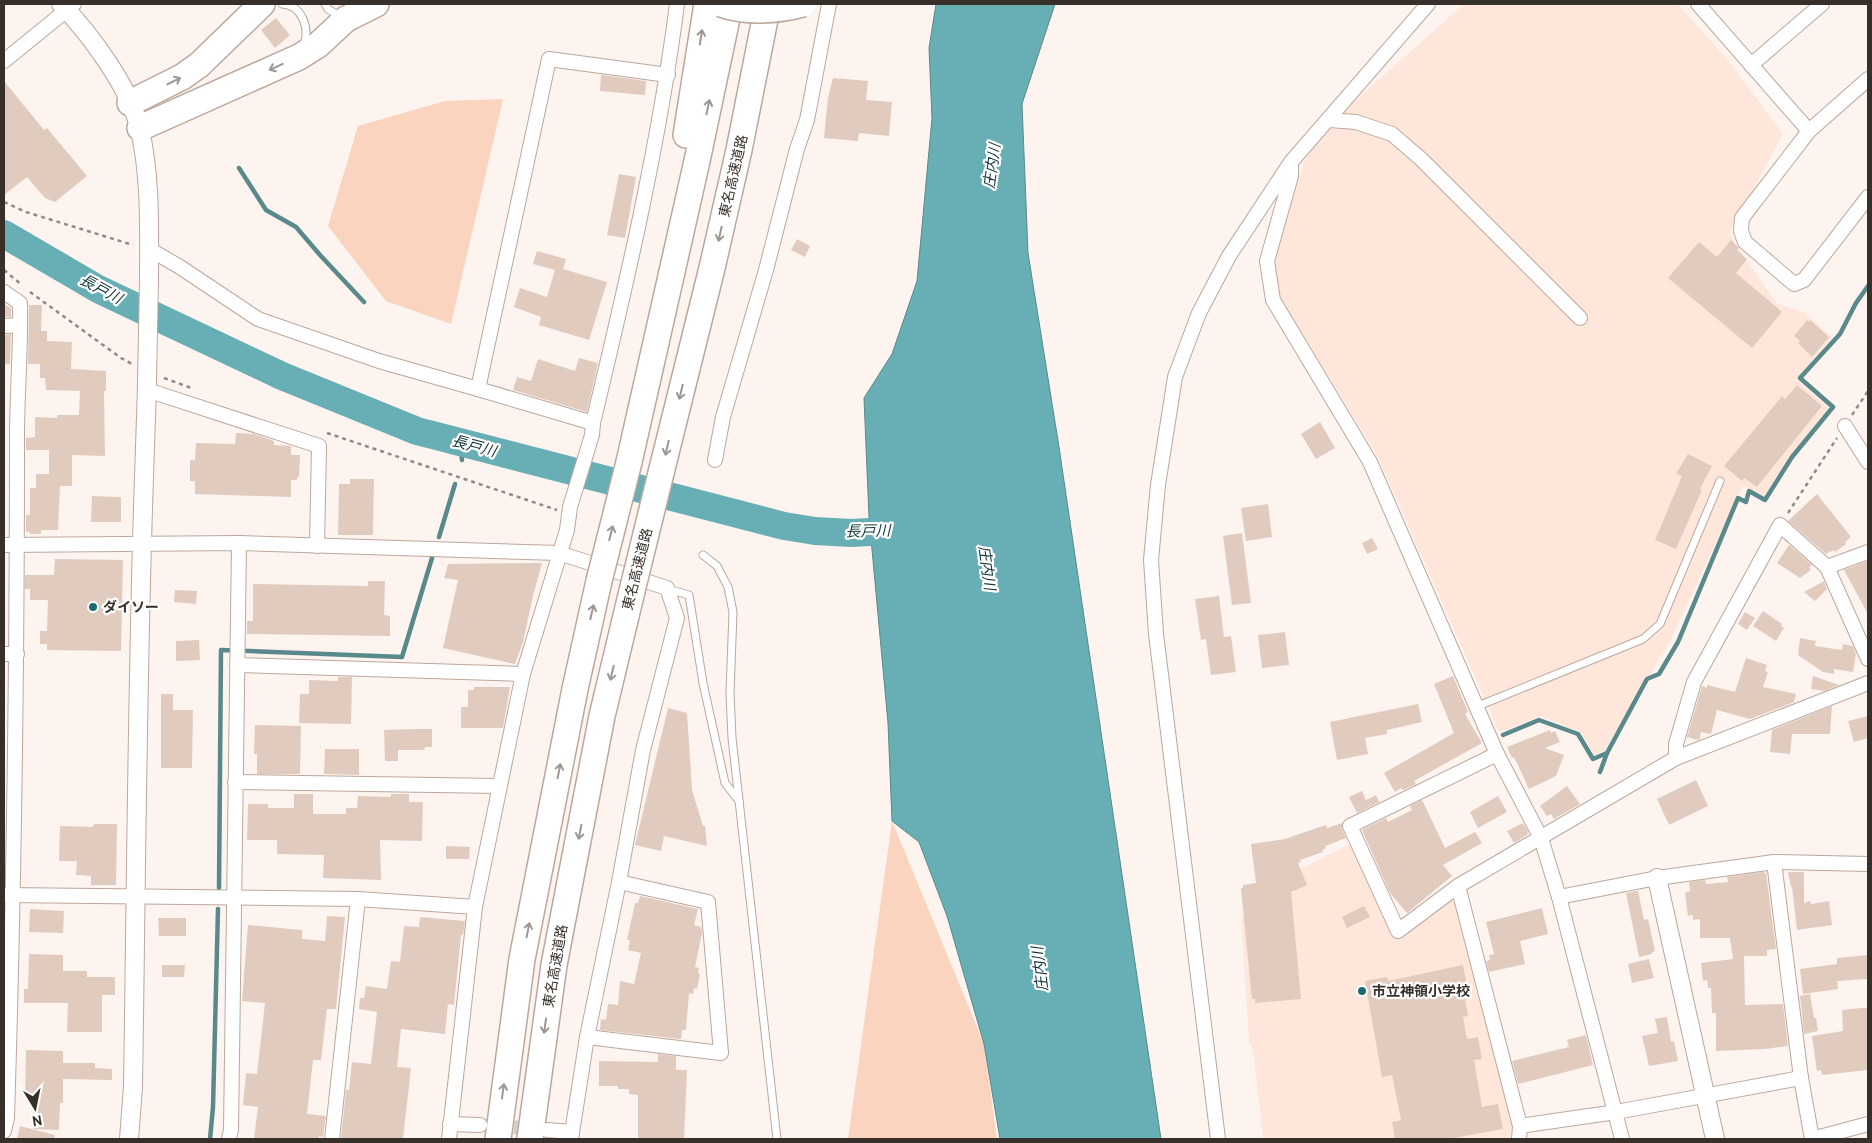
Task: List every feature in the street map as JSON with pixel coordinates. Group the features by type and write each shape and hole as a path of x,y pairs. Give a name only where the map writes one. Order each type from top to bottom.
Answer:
{"highway":[{"path":"140,128 300,57 318,45 352,12 376,4"},
{"path":"641,413 654,350 707,4"},
{"path":"720,4 751,10 803,4"},
{"path":"489,1132 573,699 599,580 641,413 730,4"},
{"name":"東名高速道路","path":"539,1135 554,965 602,716 712,268 768,4"},
{"path":"756,67 778,4"},
{"path":"130,104 182,77 199,65 267,5"}],"street":[{"path":"449,1139 475,906 499,786 523,674 567,530 569,511 593,429 623,298 668,75 677,4"},
{"path":"715,460 723,417 766,270 797,149 807,120 829,4"},
{"path":"1218,1139 1157,644 1151,560 1158,485 1175,377 1199,313 1229,256 1291,162 1428,4"},
{"path":"1751,65 1822,4"},
{"path":"1700,5 1809,131"},
{"path":"4,61 67,6 114,73 130,104 140,128 146,164 150,206 149,354 142,544 133,1087 130,1139"},
{"path":"478,389 549,59 668,75"},
{"path":"1868,79 1809,131 1742,218 1741,231 1744,242 1794,284 1804,280 1868,197"},
{"path":"1329,120 1356,122 1392,134 1580,318"},
{"path":"1291,162 1291,176 1267,261 1273,300 1370,462 1478,706 1497,754 1541,838 1559,897 1622,1139"},
{"path":"149,249 180,267 258,319 378,361 478,389 593,429"},
{"path":"4,292 20,303 20,325 10,432 10,654 5,1122"},
{"path":"4,326 20,325"},
{"path":"148,381 319,446 317,546"},
{"path":"1845,426 1868,462"},
{"path":"1676,758 1676,744 1694,682 1780,525 1827,567 1868,658"},
{"path":"10,545 239,543 559,553 667,588 677,618 643,750 619,882 587,1037 572,1135 539,1135"},
{"path":"229,1139 231,1130 239,543"},
{"path":"1827,567 1868,552"},
{"path":"237,663 523,674"},
{"path":"1497,754 1350,826 1398,931 1458,886 1676,758 1868,683"},
{"path":"235,782 499,786"},
{"path":"1559,897 1657,878 1774,862 1868,864"},
{"path":"1774,862 1801,1078 1812,1139 1868,1124"},
{"path":"1657,878 1715,1139"},
{"path":"587,1037 721,1053 708,902 619,882"},
{"path":"1458,886 1519,1133 1616,1112 1801,1078"},
{"path":"8,895 358,899 475,906"},
{"path":"332,1139 358,899"},
{"path":"450,1124 489,1132"}],"lane":[{"path":"267,5 289,4 303,18 306,38 300,57"},
{"path":"324,4 336,15 352,12"},
{"path":"1478,706 1643,639 1660,624 1720,481"},
{"path":"703,555 717,566 728,587 733,612 730,693 732,738 777,1139"},
{"path":"667,588 688,596 702,683 725,783 740,802"}],"path":[{"path":"4,202 26,212 149,249"},
{"path":"4,270 121,358 148,381"},
{"path":"1780,525 1868,391"},
{"path":"442,472 569,511"}],"shaded area":[{"path":"1464,4 1678,4 1726,58 1783,134 1729,234 1776,303 1804,312 1832,338 1796,379 1830,409 1791,456 1764,498 1743,485 1671,639 1604,751 1594,755 1581,732 1540,716 1499,732 1378,457 1280,297 1274,264 1285,220 1307,155 1349,106"},
{"path":"503,99 451,324 386,301 328,226 358,126 445,101"},
{"path":"892,821 984,1044 997,1139 848,1139"},
{"name":"市立神領小学校","path":"1350,844 1396,941 1450,900 1455,903 1512,1125 1511,1139 1263,1139 1253,1051 1249,1041 1241,914 1292,909 1286,876"}],"water":[{"name":"庄内川","path":"936,4 1055,4 1022,104 1028,253 1059,447 1161,1139 1000,1139 984,1044 947,916 919,842 892,821 888,723 869,517 864,398 892,354 917,281 932,118 929,48"}],"building":[{"path":"276,18 290,35 275,48 261,30"},
{"path":"601,75 646,81 645,95 600,91"},
{"path":"833,78 868,81 866,100 892,102 889,136 859,133 858,141 824,138 828,98"},
{"path":"4,81 44,130 47,128 87,176 55,202 45,198 27,177 4,195"},
{"path":"619,174 636,177 625,238 607,235"},
{"path":"797,239 810,246 805,257 791,250"},
{"path":"1731,240 1739,248 1737,250 1747,259 1736,273 1782,312 1752,348 1668,278 1699,242 1717,257"},
{"path":"537,251 566,259 563,269 607,282 589,340 539,325 541,317 514,307 520,288 547,297 555,270 533,264"},
{"path":"4,304 11,308 11,317 4,317"},
{"path":"29,305 42,305 41,331 47,331 47,341 72,342 71,369 106,371 106,391 104,391 105,456 72,455 72,486 60,486 58,530 41,530 41,534 26,532 26,515 30,515 30,488 36,488 36,474 49,474 49,450 26,450 26,438 35,437 35,417 57,418 57,415 79,415 80,391 46,390 45,378 40,378 40,364 28,364"},
{"path":"1807,320 1809,322 1810,320 1829,337 1812,357 1798,343 1800,341 1794,336"},
{"path":"11,334 10,364 4,364 4,335"},
{"path":"579,358 598,363 587,412 513,390 517,377 531,381 538,359 575,371"},
{"path":"1797,385 1822,406 1757,487 1744,478 1742,481 1724,466 1782,396 1785,399"},
{"path":"1320,422 1335,448 1316,459 1301,434"},
{"path":"236,433 254,434 274,441 274,445 291,446 291,455 300,455 299,477 297,477 297,480 291,480 291,497 195,494 195,481 190,481 190,460 195,460 196,443 235,444"},
{"path":"1688,454 1712,466 1700,489 1702,490 1676,549 1655,540 1682,476 1676,474"},
{"path":"350,479 374,479 373,535 338,535 339,484 350,484"},
{"path":"1817,494 1851,537 1845,542 1846,544 1835,552 1834,550 1826,554 1788,521"},
{"path":"92,496 121,497 121,522 91,522"},
{"path":"1268,504 1272,537 1246,541 1241,508"},
{"path":"1242,533 1251,603 1232,605 1223,536"},
{"path":"1372,538 1378,549 1367,554 1362,543"},
{"path":"1789,545 1812,565 1809,567 1811,570 1800,578 1777,563"},
{"path":"55,559 123,560 121,651 47,650 47,644 40,644 40,631 47,631 48,600 30,600 30,589 25,589 25,575 54,575"},
{"path":"1868,561 1868,614 1844,570"},
{"path":"542,563 523,642 515,664 443,648 458,580 444,578 448,564"},
{"path":"368,581 385,581 384,615 390,616 390,636 247,634 247,621 253,621 253,584 368,586"},
{"path":"1824,581 1827,589 1815,601 1804,592"},
{"path":"175,590 197,591 196,604 174,602"},
{"path":"1219,596 1224,637 1231,636 1236,672 1211,675 1206,639 1201,640 1195,599"},
{"path":"1763,611 1782,624 1781,626 1784,628 1776,641 1753,626"},
{"path":"1745,612 1755,618 1747,630 1738,624"},
{"path":"1285,632 1289,665 1262,668 1258,635"},
{"path":"1800,638 1816,641 1815,646 1842,650 1843,644 1853,646 1856,654 1853,672 1834,669 1834,674 1823,672 1798,655"},
{"path":"199,640 200,660 176,661 176,641"},
{"path":"1746,658 1767,665 1765,671 1768,672 1763,687 1796,694 1794,702 1750,719 1717,710 1711,734 1701,732 1700,739 1698,740 1687,737 1702,686 1707,688 1707,685 1735,692"},
{"path":"1453,676 1468,712 1465,714 1482,743 1414,781 1416,784 1403,790 1401,788 1395,792 1384,773 1454,733 1434,684"},
{"path":"1813,676 1839,685 1824,691 1811,689"},
{"path":"338,677 352,677 351,724 299,723 300,694 309,694 309,680 338,681"},
{"path":"474,687 510,687 503,728 461,728 461,707 468,707 468,690 474,690"},
{"path":"161,694 173,694 173,710 193,710 192,768 161,768"},
{"path":"1418,704 1422,722 1387,730 1387,734 1365,738 1368,754 1337,760 1330,722"},
{"path":"1832,706 1830,734 1792,734 1790,754 1770,752 1772,730"},
{"path":"668,708 687,713 692,790 703,826 705,826 707,846 664,836 661,851 635,845"},
{"path":"1868,716 1868,738 1854,742 1848,721"},
{"path":"255,725 301,726 300,774 257,774 257,754 254,754"},
{"path":"432,729 432,747 425,747 424,750 398,750 398,761 385,761 384,730"},
{"path":"1550,730 1551,733 1555,731 1560,742 1545,748 1564,755 1556,776 1529,789 1514,757 1512,758 1507,747"},
{"path":"325,749 359,749 359,775 324,774"},
{"path":"1696,780 1708,806 1669,825 1657,799"},
{"path":"1567,786 1580,804 1554,819 1551,814 1547,816 1540,806"},
{"path":"1362,791 1366,800 1376,795 1379,802 1357,813 1349,797"},
{"path":"294,794 313,794 313,814 346,814 346,808 357,808 358,796 391,797 391,794 409,794 409,802 423,802 422,841 380,840 381,880 323,878 324,855 277,854 277,840 247,840 248,804 268,804 268,808 294,808"},
{"path":"1498,796 1507,812 1478,828 1470,812"},
{"path":"1422,800 1445,848 1475,832 1482,843 1443,865 1452,876 1407,913 1390,893 1362,830 1386,818 1388,822 1412,810 1410,806"},
{"path":"1342,823 1342,829 1346,838 1325,846 1326,848 1322,850 1323,852 1300,860 1301,862 1298,863 1307,885 1291,892 1301,999 1255,1003 1255,999 1252,999 1241,888 1243,888 1243,885 1256,883 1251,844 1285,839 1326,825 1327,828"},
{"path":"1523,823 1528,831 1527,835 1514,843 1507,831"},
{"path":"94,824 117,824 116,885 91,885 91,876 76,875 77,861 59,861 60,826 93,827"},
{"path":"446,846 470,847 469,859 446,859"},
{"path":"1788,872 1804,872 1804,903 1810,901 1811,904 1829,901 1832,925 1797,930 1792,887"},
{"path":"1766,873 1776,949 1767,950 1767,956 1744,956 1745,1005 1783,1004 1788,1046 1716,1051 1716,1013 1712,1013 1711,988 1708,988 1707,980 1703,981 1701,963 1733,959 1730,938 1700,938 1700,919 1693,920 1693,915 1688,916 1685,893 1690,891 1689,882 1705,880 1706,884 1728,882 1727,877"},
{"path":"1638,891 1644,920 1648,919 1655,951 1652,954 1639,957 1626,893"},
{"path":"640,896 698,909 694,925 701,927 702,933 695,967 699,968 698,973 700,974 697,989 694,988 693,994 689,993 686,1030 682,1030 681,1039 600,1030 601,1019 606,1020 608,1004 618,1005 620,981 634,984 641,953 628,950 630,940 627,940 635,903 638,903"},
{"path":"1364,906 1370,917 1347,928 1342,917"},
{"path":"1542,908 1548,934 1520,941 1525,964 1489,972 1486,961 1490,960 1489,955 1494,954 1486,922"},
{"path":"30,909 64,911 63,933 29,932"},
{"path":"327,916 345,917 336,1009 327,1009 321,1060 313,1060 307,1114 326,1116 323,1137 319,1136 319,1139 254,1139 258,1107 243,1105 246,1073 257,1074 265,1003 242,1001 248,925 302,930 302,939 325,941"},
{"path":"420,917 465,921 463,935 461,935 454,1005 448,1004 445,1034 401,1029 397,1067 411,1068 403,1139 341,1138 346,1090 349,1090 352,1062 371,1064 377,1012 359,1009 360,998 364,998 366,986 387,989 391,961 400,962 404,926 419,927"},
{"path":"158,918 186,918 186,936 159,936"},
{"path":"29,954 63,955 63,971 87,971 87,977 115,977 115,995 102,995 102,1032 67,1032 68,1003 24,1003 24,989 28,989"},
{"path":"1868,955 1868,979 1837,981 1838,989 1803,994 1800,969 1837,964 1837,958"},
{"path":"1649,959 1654,978 1632,983 1628,964"},
{"path":"162,965 185,965 184,977 162,977"},
{"path":"1463,965 1467,986 1463,987 1468,1016 1463,1017 1467,1039 1478,1037 1482,1059 1474,1060 1482,1107 1498,1104 1503,1129 1448,1139 1395,1139 1392,1122 1401,1120 1392,1075 1382,1077 1365,981 1387,977 1388,981"},
{"path":"1810,994 1818,1031 1804,1034 1800,996"},
{"path":"1868,1008 1868,1070 1822,1075 1821,1070 1817,1071 1812,1036 1843,1031 1842,1010"},
{"path":"1667,1017 1671,1042 1674,1041 1678,1061 1649,1066 1642,1036 1658,1033 1655,1019"},
{"path":"1586,1035 1593,1065 1518,1084 1512,1061 1569,1047 1567,1040"},
{"path":"26,1050 63,1051 63,1063 95,1063 95,1068 112,1069 112,1080 63,1079 63,1103 60,1103 59,1130 33,1129 34,1096 25,1096"},
{"path":"658,1054 676,1056 676,1070 687,1070 684,1139 638,1139 638,1095 629,1094 629,1089 618,1089 618,1086 599,1086 599,1061 658,1062"},
{"path":"20,1126 55,1135 54,1139 17,1139"}],"waterway":[{"path":"239,168 266,210 296,227 364,302"},
{"name":"長戸川","path":"4,234 98,289 282,376 417,431 784,526 815,531 851,533 907,530"},
{"path":"1600,772 1607,753 1647,679 1659,674 1678,642 1738,498 1746,502 1749,491 1765,500 1792,457 1833,407 1800,378 1840,334 1856,303 1868,286"},
{"path":"460,442 462,460"},
{"path":"439,537 455,484"},
{"path":"219,888 221,650 402,657 432,558"},
{"path":"1503,735 1539,720 1578,734 1593,759 1607,753"},
{"path":"210,1139 213,1107 218,909"}],"tunnel":[{"path":"493,1126 537,1129"}],"place":[{"name":"ダイソー","path":"93,607"},
{"name":"市立神領小学校","path":"1362,991"}]}
